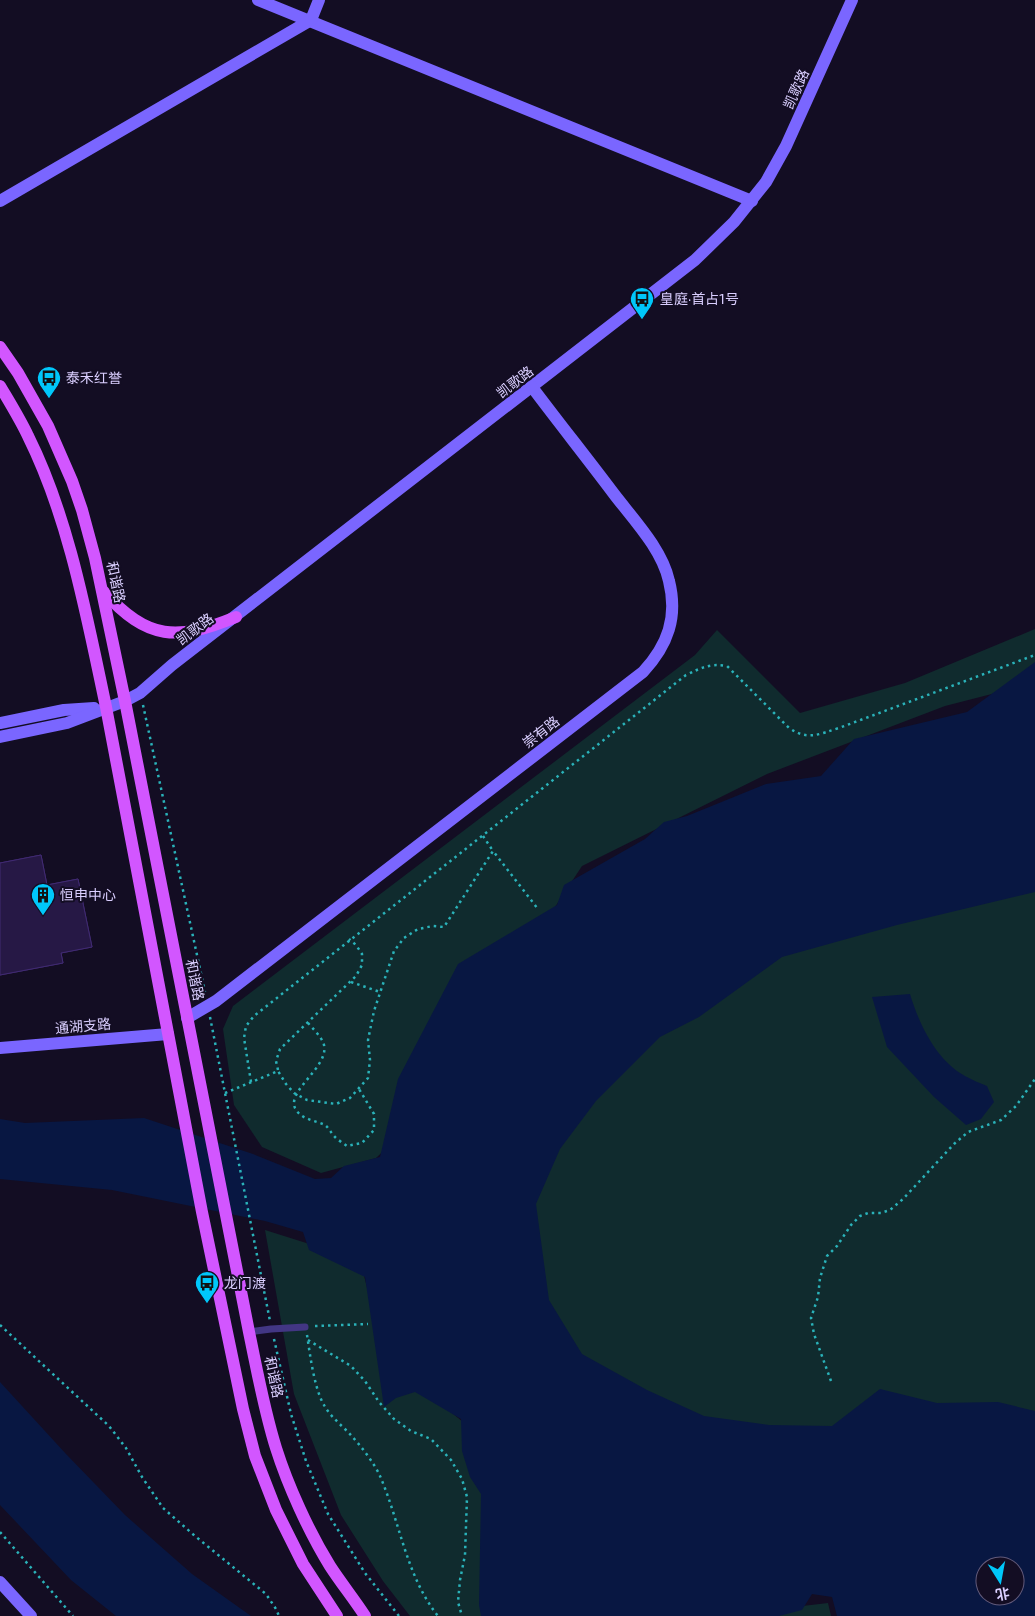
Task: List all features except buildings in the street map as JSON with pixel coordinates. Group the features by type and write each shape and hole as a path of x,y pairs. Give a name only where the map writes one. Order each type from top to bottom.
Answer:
{"main road":[{"name":"和谐路","path":"0,347 18,373 48,426 72,481 82,510 102,590 249,1332 267,1416 276,1448 299,1505 330,1565 365,1616"},
{"path":"0,386 28,436 54,498 68,542 106,707 235,1380 255,1456 276,1510 303,1564 337,1616"},
{"path":"102,590 125,613 155,630 177,633 189,632 236,617"}],"street":[{"path":"258,0 752,200"},
{"path":"0,201 311,20 319,0"},
{"name":"凯歌路","path":"0,737 67,723 106,707 125,702 140,693 172,665 532,387 713,244 766,182 786,146 852,0"},
{"name":"崇有路","path":"188,1018 208,1006 643,672 656,658 664,644 669,630 672,598 669,580 662,562 640,528 532,387"},
{"name":"凯歌路","path":"0,723 64,710 106,707"},
{"name":"通湖支路","path":"0,1048 169,1038"},
{"path":"0,1582 31,1616"}],"lane":[{"path":"249,1332 271,1328 305,1327"}],"path":[{"path":"251,1082 245,1055 244,1038 246,1026 254,1016 278,995 686,675 715,664 727,666 789,728 798,734 812,736 839,728 1035,655"},
{"path":"140,693 208,1006 271,1328 291,1414 306,1461 328,1514 365,1573 399,1616"},
{"path":"482,835 538,908"},
{"path":"349,940 356,944 362,954 362,965 350,982 280,1049 276,1061 278,1071 286,1084 307,1100 336,1104 350,1098 368,1078 370,1060 368,1040 374,1011 394,951 404,938 418,929 433,926 444,927 493,851"},
{"path":"350,982 380,992"},
{"path":"308,1023 323,1043 324,1052 319,1065 297,1094 294,1100 295,1108 302,1116 326,1126 347,1146 362,1143 374,1130 374,1114 359,1089"},
{"path":"225,1093 278,1071"},
{"path":"831,1382 814,1334 812,1318 818,1297 820,1278 827,1256 860,1216 890,1210 968,1132 1001,1120 1016,1106 1035,1079"},
{"path":"368,1324 305,1327 315,1377 322,1403 332,1417 350,1434 380,1476 417,1581 425,1600 438,1616"},
{"path":"0,1325 109,1426 126,1448 142,1477 163,1508 266,1594 279,1616"},
{"path":"307,1339 351,1366 394,1419 411,1431 431,1439 451,1460 462,1479 466,1497 465,1555 458,1602 462,1616"},
{"path":"0,1532 73,1616"}],"green space":[{"path":"1035,629 1035,683 945,706 767,774 582,866 393,1142 376,1158 321,1173 262,1147 234,1105 223,1029 233,1006 695,655 717,630 800,713 905,683"},
{"path":"1035,863 1035,1431 744,1455 582,1396 510,1223 627,1019 876,892"},
{"path":"265,1230 360,1260 385,1358 469,1427 490,1494 495,1616 410,1616 383,1581 341,1515 294,1394"},
{"path":"828,1603 831,1616 737,1616 760,1611"}],"water":[{"path":"1035,662 1035,892 897,925 782,957 699,1017 660,1037 596,1101 560,1149 536,1204 549,1300 582,1354 647,1390 704,1416 769,1425 832,1426 880,1389 937,1403 998,1402 1035,1411 1035,1616 837,1616 832,1597 812,1594 802,1610 779,1616 481,1616 479,1605 481,1494 470,1477 462,1451 461,1419 415,1392 396,1398 384,1407 365,1277 309,1250 303,1232 265,1221 112,1190 0,1179 0,1119 25,1123 144,1118 253,1154 315,1179 331,1178 344,1166 380,1157 398,1079 458,964 557,905 564,885 645,839 664,822 687,816 766,784 821,776 854,739 967,712"},
{"path":"910,994 924,1029 945,1061 968,1077 987,1086 994,1102 981,1119 966,1125 934,1097 887,1047 872,997"},
{"path":"0,1382 125,1515 192,1574 251,1616 116,1616 71,1580 0,1505"}],"place":[{"name":"皇庭·首占1号","path":"642,320"},
{"name":"泰禾红誉","path":"49,399"},
{"name":"恒申中心","path":"43,916"},
{"name":"龙门渡","path":"207,1304"}]}
